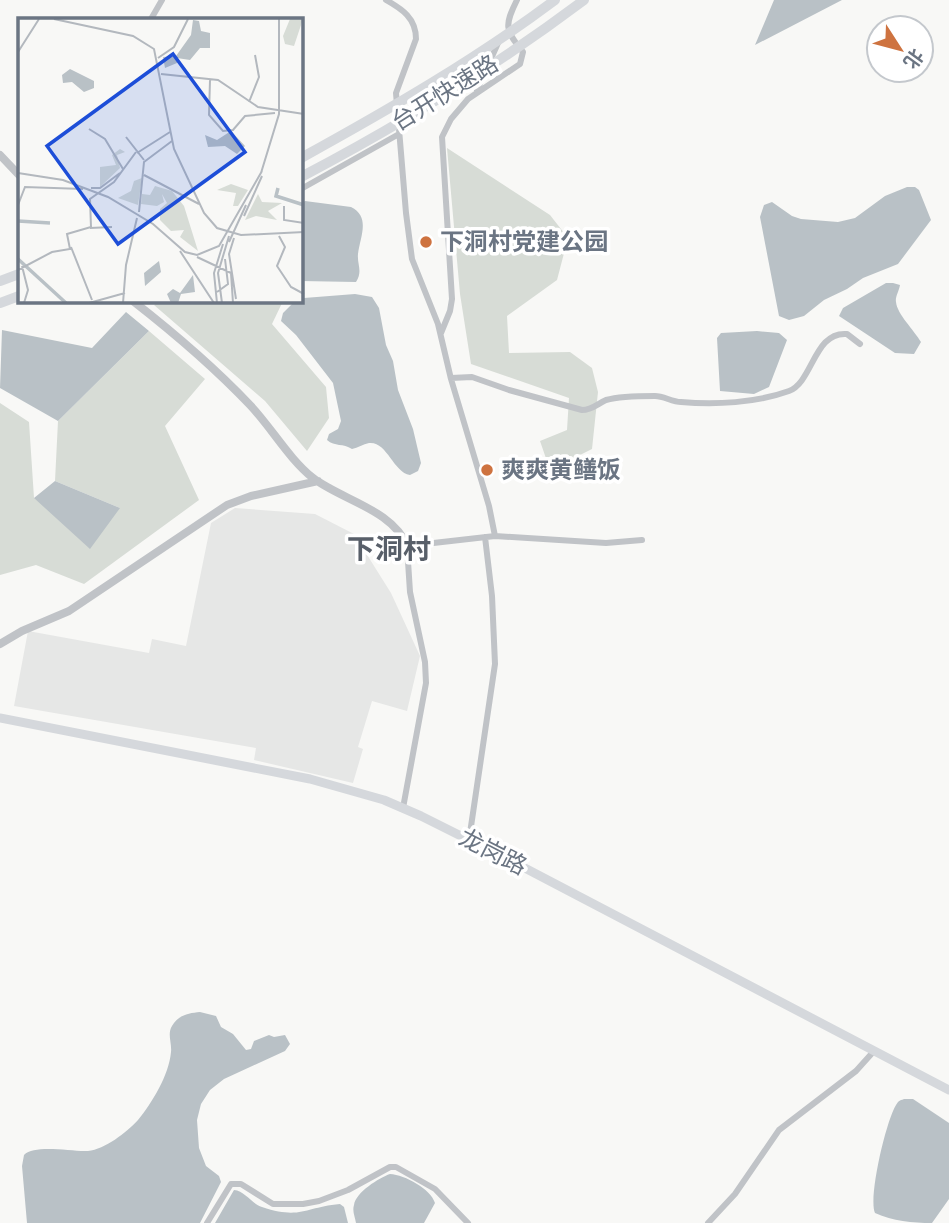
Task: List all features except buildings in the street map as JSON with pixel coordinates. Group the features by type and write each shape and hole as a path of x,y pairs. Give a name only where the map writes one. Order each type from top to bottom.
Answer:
{"highway":[{"name":"台开快速路","path":"303,157 446,74 555,0"},
{"name":"台开快速路","path":"303,176 432,102 523,45 584,0"},
{"path":"0,281 18,274"},
{"path":"0,303 18,296"}],"main road":[{"name":"龙岗路","path":"0,718 310,779 366,794 402,808 469,840 949,1090"}],"street":[{"path":"151,18 162,0"},
{"path":"386,0 406,13 416,32 396,93 412,259 440,334 495,536"},
{"path":"477,90 517,0"},
{"path":"440,334 452,299 441,141 451,118 477,90 520,64 523,52 508,34 508,19"},
{"path":"303,188 399,134"},
{"path":"0,155 18,174"},
{"path":"138,303 194,349 251,406 300,466 318,481 386,520 398,531 407,547 410,592 425,662 426,683 402,808"},
{"path":"451,378 472,377 582,410 610,399 642,397 663,397 677,402 725,402 792,390 803,380 819,349 839,334 847,334 860,344"},
{"path":"0,644 22,631 69,611 227,505 251,496 318,481"},
{"path":"407,547 495,536 606,543 642,540"},
{"path":"469,840 495,664 492,596 485,537"},
{"path":"708,1223 735,1194 782,1127 856,1071 874,1051"},
{"path":"206,1223 230,1184 241,1184 272,1204 303,1204 319,1201 390,1167 396,1167 435,1189 468,1223"}],"shaded area":[{"path":"774,0 842,0 755,45"},
{"path":"447,148 550,215 568,238 557,280 507,316 509,353 570,352 592,368 598,392 592,449 550,470 540,441 567,430 569,398 471,364 460,294"},
{"path":"907,187 919,190 931,220 898,264 863,278 824,300 804,316 789,320 779,316 760,217 764,205 772,202 801,219 838,222 855,218 885,196"},
{"path":"303,202 351,207 361,216 363,228 356,282 303,281"},
{"path":"886,283 900,285 896,298 897,307 921,342 914,354 895,353 839,316 843,308"},
{"path":"355,294 372,297 379,308 398,390 413,429 421,463 418,471 410,475 404,473 381,447 375,444 369,443 352,449 327,440 329,434 338,429 341,421 333,383 296,335 281,321 283,313 293,303 303,303 304,298"},
{"path":"282,303 272,324 326,387 329,418 307,451 265,401 154,305"},
{"path":"126,312 149,331 58,421 0,388 2,330 92,348"},
{"path":"149,331 205,379 165,426 199,500 84,584 36,565 0,575 0,403 29,422 34,498 120,508 55,481 58,421"},
{"path":"721,333 779,333 787,340 769,387 754,394 720,391 717,338"},
{"path":"55,481 120,508 90,549 34,498"},
{"path":"235,508 315,514 354,534 391,593 420,656 407,711 372,701 358,747 363,749 353,783 254,760 256,748 14,706 28,631 149,653 152,639 186,646 211,523"},
{"path":"200,1012 216,1016 221,1027 233,1034 246,1050 251,1049 254,1041 269,1035 285,1035 290,1044 285,1051 224,1079 210,1090 201,1104 197,1120 199,1148 206,1166 219,1176 221,1182 200,1223 27,1223 22,1166 24,1155 45,1149 95,1150 128,1130 149,1105 163,1079 170,1061 170,1032 174,1022 188,1014"},
{"path":"904,1099 913,1099 949,1123 949,1199 932,1223 889,1218 875,1213 873,1205 883,1142 896,1105"},
{"path":"390,1174 417,1184 433,1198 435,1203 424,1223 356,1223 353,1207 359,1195 374,1182"},
{"path":"234,1190 258,1205 275,1211 295,1213 340,1204 344,1207 348,1223 215,1223"}],"place":[{"name":"下洞村党建公园","path":"426,242"},
{"name":"爽爽黄鳝饭","path":"487,470"}],"district":[{"name":"下洞村","path":"389,549"}]}
